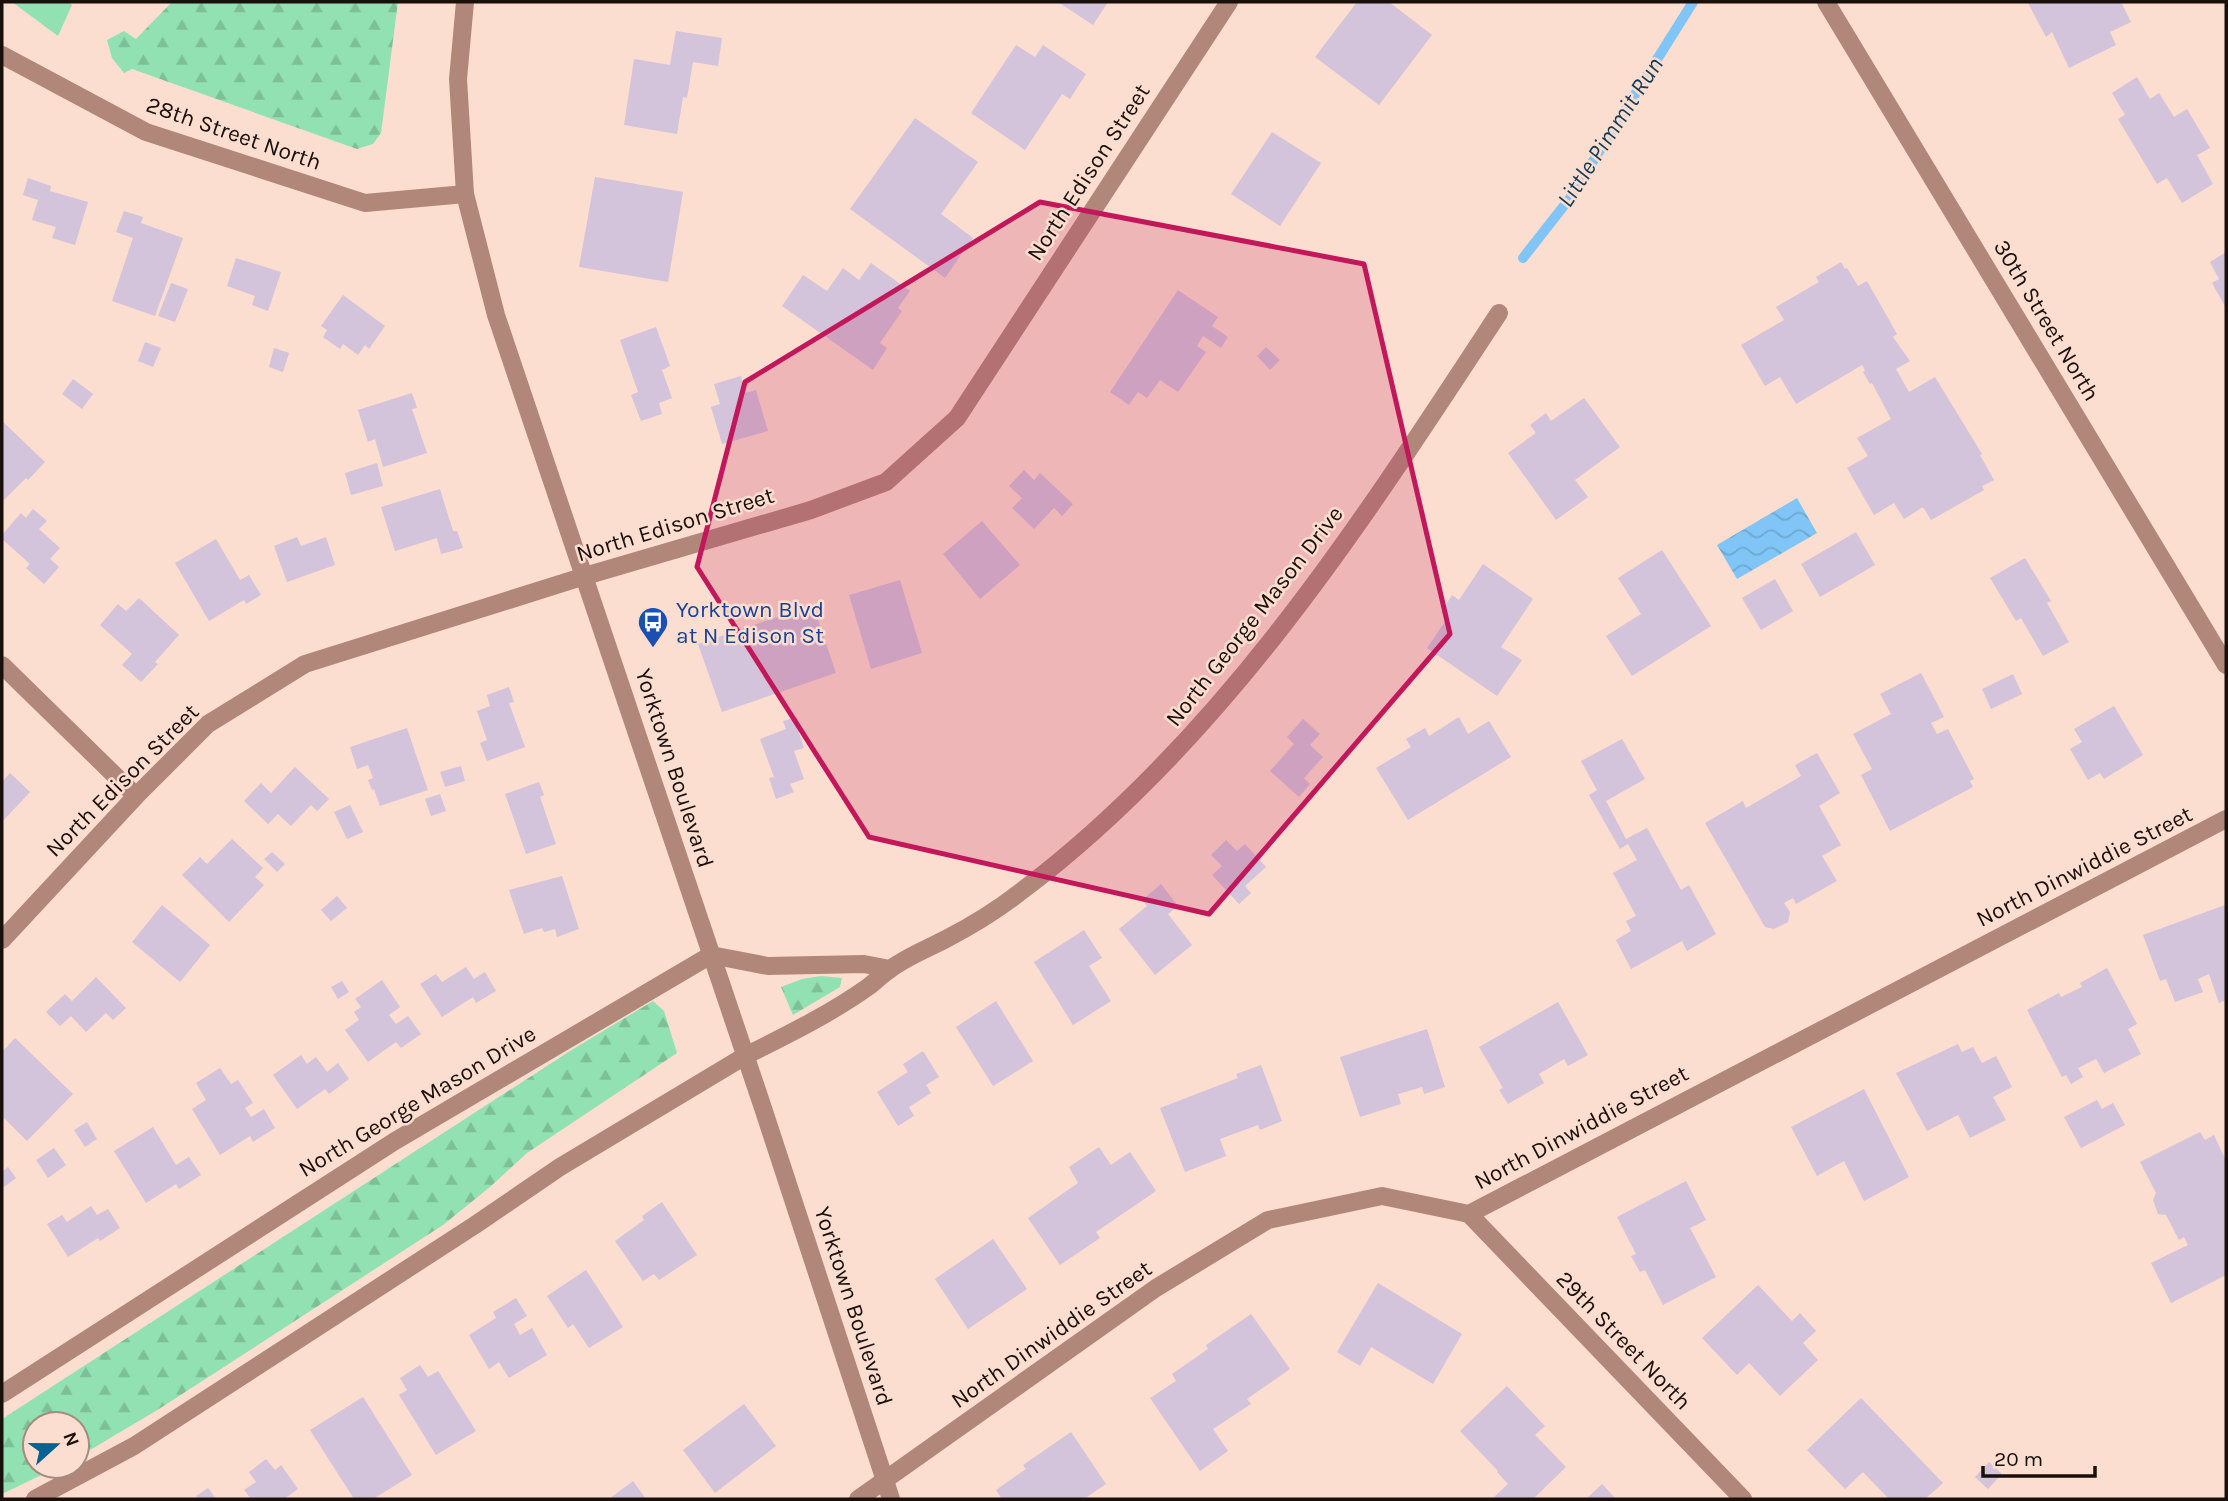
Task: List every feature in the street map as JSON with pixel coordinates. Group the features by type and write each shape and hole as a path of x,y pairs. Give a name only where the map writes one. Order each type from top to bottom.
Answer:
{"street":[{"name":"Yorktown Boulevard","path":"466,2 458,79 465,194 496,315 746,1056 891,1499"},
{"name":"North Edison Street","path":"2,940 136,796 208,724 305,664 585,576 811,509 886,482 957,418 1228,2"},
{"name":"30th Street North","path":"1826,2 2226,665"},
{"name":"28th Street North","path":"2,55 146,132 365,203 465,194"},
{"name":"North George Mason Drive","path":"35,1499 134,1446 560,1167 746,1056 810,1023 869,986 890,969 950,937 1018,894 1103,824 1206,722 1381,493 1499,313"},
{"path":"2,665 136,796"},
{"name":"North Dinwiddie Street","path":"858,1499 1156,1288 1268,1220 1382,1196 1469,1214 2226,819"},
{"name":"North George Mason Drive","path":"2,1394 394,1141 711,955"},
{"path":"711,955 768,967 864,964 890,969"},
{"name":"29th Street North","path":"1469,1214 1743,1499"}],"highlighted area":[{"path":"1040,202 1364,264 1450,634 1209,914 869,837 697,567 745,382"}],"green space":[{"path":"12,2 68,2 72,5 58,36"},
{"path":"172,2 398,2 381,133 373,144 357,149 132,69 124,73 112,58 107,40 124,31 136,39"},
{"path":"821,976 842,978 840,987 793,1015 781,987 802,979"},
{"path":"653,1001 664,1011 677,1053 527,1153 443,1225 159,1409 91,1449 91,1410 21,1410 21,1480 31,1480 2,1494 2,1419 570,1051"}],"water":[{"path":"1797,498 1817,533 1737,579 1717,545"}],"building":[{"path":"1058,2 1108,2 1093,25"},
{"path":"1357,2 1389,2 1432,35 1379,105 1315,57"},
{"path":"2121,2 2131,22 2110,32 2116,45 2069,68 2052,32 2046,37 2028,3"},
{"path":"676,31 722,38 718,66 693,62 687,98 683,97 677,134 624,125 634,59 670,65"},
{"path":"1016,45 1035,57 1043,45 1086,74 1070,99 1062,94 1025,150 971,113"},
{"path":"2137,77 2150,99 2159,93 2174,117 2187,109 2210,148 2197,155 2213,184 2182,203 2167,178 2157,184 2118,119 2125,115 2112,93"},
{"path":"915,118 978,162 941,214 973,238 945,278 850,209"},
{"path":"1272,132 1321,163 1280,226 1231,194"},
{"path":"595,177 683,192 668,282 579,267"},
{"path":"28,178 51,186 50,191 88,202 75,245 52,238 56,227 32,220 38,200 23,195"},
{"path":"124,211 143,217 141,223 183,238 155,316 112,301 133,238 116,232"},
{"path":"2226,252 2226,308 2212,283 2219,279 2210,262"},
{"path":"236,258 281,272 268,311 252,305 255,296 227,286"},
{"path":"1841,262 1858,286 1867,281 1897,334 1893,337 1910,361 1896,369 1909,392 1935,377 1982,454 1980,455 1994,480 1982,486 1984,490 1931,520 1923,507 1904,519 1894,503 1874,515 1847,468 1868,456 1857,438 1891,419 1872,383 1870,384 1863,372 1865,370 1862,365 1796,404 1780,377 1765,386 1741,345 1784,320 1776,307 1819,282 1816,277"},
{"path":"871,263 910,291 898,308 902,311 880,343 887,348 873,370 782,306 803,275 827,291 843,268 859,280"},
{"path":"171,283 188,289 175,322 158,316"},
{"path":"1178,290 1218,317 1212,326 1228,337 1221,348 1203,336 1197,346 1206,352 1178,392 1160,380 1147,398 1138,392 1129,405 1110,392"},
{"path":"343,295 385,326 369,349 365,345 358,355 343,344 340,349 323,337 327,330 321,326"},
{"path":"656,327 670,366 662,370 672,398 659,403 662,414 641,421 631,395 638,392 620,340"},
{"path":"145,342 161,348 153,367 138,361"},
{"path":"1266,347 1280,360 1270,370 1257,356"},
{"path":"274,348 289,353 283,372 269,367"},
{"path":"741,376 745,393 756,390 768,431 722,444 711,407 720,404 714,384"},
{"path":"73,379 93,394 82,409 62,394"},
{"path":"412,393 417,408 412,409 427,453 383,467 375,439 368,442 358,410"},
{"path":"1584,398 1620,447 1575,480 1588,497 1556,520 1508,453 1536,433 1530,425 1546,413 1551,421"},
{"path":"2,421 45,462 4,500 2,498"},
{"path":"377,463 383,486 351,495 345,473"},
{"path":"1024,470 1034,480 1040,473 1073,504 1062,516 1054,508 1034,529 1012,508 1022,498 1009,486"},
{"path":"440,489 453,531 457,531 463,548 441,554 437,538 395,551 381,507"},
{"path":"33,509 47,521 39,529 60,548 50,559 59,567 44,584 26,568 30,564 2,539 2,535 21,513 26,518"},
{"path":"982,521 1020,565 980,599 943,554"},
{"path":"1856,532 1875,565 1820,597 1801,564"},
{"path":"297,537 301,546 326,537 335,565 287,582 274,546"},
{"path":"216,539 240,580 249,575 261,595 246,604 244,600 209,621 175,563"},
{"path":"1662,550 1711,626 1632,676 1606,636 1641,614 1618,578"},
{"path":"2025,558 2051,601 2047,603 2069,642 2043,656 2021,618 2016,621 1990,578"},
{"path":"1483,564 1533,599 1501,647 1522,660 1497,696 1427,648 1448,617 1441,612 1452,595 1459,600"},
{"path":"1775,579 1793,611 1761,630 1742,598"},
{"path":"900,580 922,653 871,669 849,595"},
{"path":"139,598 179,635 141,682 122,665 132,654 100,625 118,604 126,611"},
{"path":"813,605 836,673 722,712 698,644"},
{"path":"1921,673 1944,717 1931,723 1937,734 1948,729 1974,779 1970,781 1973,787 1890,831 1861,775 1872,769 1853,734 1891,714 1880,694"},
{"path":"2013,674 2022,694 1991,709 1982,689"},
{"path":"509,687 514,702 509,703 525,747 487,761 480,743 487,740 477,711 490,706 487,695"},
{"path":"2114,706 2143,755 2104,779 2100,773 2088,780 2070,749 2082,742 2074,729"},
{"path":"797,717 804,748 794,751 804,779 790,784 794,792 776,799 769,778 774,777 760,739 786,729 783,721"},
{"path":"1459,717 1468,734 1489,721 1511,757 1408,820 1376,768 1411,747 1406,739 1425,728 1429,736"},
{"path":"1303,719 1320,734 1310,745 1323,757 1304,778 1310,784 1299,797 1270,771 1294,744 1287,737"},
{"path":"407,728 428,790 380,806 368,780 373,778 368,765 357,769 350,747"},
{"path":"1622,739 1645,779 1606,801 1626,839 1647,828 1681,890 1689,885 1716,934 1687,951 1682,941 1631,969 1616,940 1631,931 1626,921 1636,916 1613,873 1637,860 1628,844 1620,849 1589,795 1597,790 1581,761"},
{"path":"1817,753 1840,793 1819,806 1841,845 1822,856 1837,881 1796,904 1793,898 1784,903 1790,912 1788,922 1774,929 1765,927 1705,823 1743,801 1746,808 1801,776 1795,765"},
{"path":"461,766 465,781 445,787 440,772"},
{"path":"295,767 329,799 317,811 311,805 291,826 278,814 268,824 244,801 261,783 271,793"},
{"path":"10,773 30,792 2,822 2,782"},
{"path":"539,782 544,795 540,797 556,844 526,854 505,794"},
{"path":"440,794 446,811 431,816 425,799"},
{"path":"350,805 363,832 347,839 334,812"},
{"path":"232,839 263,868 255,877 264,885 229,922 182,875 200,857 207,864"},
{"path":"1226,840 1237,851 1245,844 1266,867 1245,886 1251,893 1239,904 1212,875 1222,866 1211,855"},
{"path":"272,852 285,864 277,872 264,859"},
{"path":"562,876 579,929 557,937 555,929 544,932 542,928 524,934 509,890"},
{"path":"1161,884 1178,906 1168,914 1192,945 1155,975 1119,929 1147,906 1142,900"},
{"path":"337,896 347,908 331,921 321,910"},
{"path":"162,905 210,945 180,982 132,942"},
{"path":"2225,905 2226,1000 2219,1003 2209,974 2198,979 2203,992 2175,1002 2166,979 2160,981 2143,935"},
{"path":"1084,930 1102,958 1089,966 1111,1001 1073,1025 1034,962"},
{"path":"466,967 474,979 485,972 496,991 476,1003 473,997 442,1017 420,984 436,974 442,982"},
{"path":"2107,968 2137,1024 2128,1029 2141,1054 2104,1073 2096,1059 2078,1068 2083,1077 2071,1084 2066,1075 2062,1077 2027,1010 2059,993 2061,997 2082,987 2080,983"},
{"path":"96,977 126,1008 113,1020 106,1013 86,1032 71,1016 60,1026 46,1012 65,994 72,1001"},
{"path":"382,980 400,1007 389,1015 396,1024 408,1016 421,1034 401,1048 396,1042 368,1062 345,1030 359,1020 354,1012 361,1007 355,999"},
{"path":"342,981 349,992 338,999 331,987"},
{"path":"996,1001 1033,1061 993,1086 956,1027"},
{"path":"1558,1002 1588,1055 1568,1066 1564,1059 1539,1074 1544,1083 1508,1104 1499,1090 1503,1088 1479,1047"},
{"path":"1427,1029 1445,1087 1424,1094 1422,1087 1398,1094 1401,1104 1360,1117 1340,1057"},
{"path":"15,1038 73,1094 27,1141 2,1116 2,1052"},
{"path":"1958,1044 1962,1052 1973,1047 1982,1063 1996,1056 2012,1087 1993,1097 2006,1120 1970,1138 1958,1115 1927,1131 1896,1073"},
{"path":"923,1051 939,1077 926,1085 931,1093 909,1107 914,1116 898,1126 877,1092 908,1072 903,1064"},
{"path":"301,1055 307,1064 316,1057 327,1072 338,1063 349,1079 329,1094 325,1089 297,1109 273,1075"},
{"path":"1261,1065 1282,1121 1260,1130 1258,1125 1220,1139 1226,1156 1185,1172 1160,1108 1238,1078 1236,1074"},
{"path":"220,1068 231,1084 238,1080 253,1103 245,1108 251,1117 264,1109 275,1128 253,1142 250,1136 220,1155 192,1109 206,1100 196,1083"},
{"path":"1864,1089 1909,1177 1864,1201 1844,1161 1817,1176 1791,1127"},
{"path":"2097,1100 2102,1109 2113,1103 2125,1125 2081,1148 2064,1117"},
{"path":"87,1122 97,1139 85,1147 74,1130"},
{"path":"153,1127 176,1165 189,1157 201,1175 179,1189 176,1184 146,1203 114,1151"},
{"path":"2200,1132 2205,1140 2214,1135 2226,1161 2226,1275 2171,1303 2151,1263 2188,1245 2184,1237 2179,1240 2166,1215 2158,1214 2153,1200 2156,1193 2140,1162"},
{"path":"1099,1147 1111,1165 1130,1152 1156,1191 1096,1232 1100,1238 1060,1265 1028,1218 1078,1183 1069,1167"},
{"path":"54,1148 66,1165 48,1178 36,1160"},
{"path":"8,1167 16,1178 4,1187 2,1172"},
{"path":"1686,1181 1706,1220 1690,1228 1716,1277 1663,1305 1645,1270 1640,1272 1631,1256 1636,1254 1617,1217"},
{"path":"662,1202 697,1255 659,1280 654,1274 643,1281 615,1241 644,1220 642,1216"},
{"path":"91,1206 97,1215 108,1209 120,1228 68,1257 47,1224 62,1215 67,1222"},
{"path":"993,1239 1027,1289 968,1329 935,1279"},
{"path":"586,1270 623,1327 589,1348 573,1324 568,1328 547,1296"},
{"path":"1378,1283 1462,1334 1433,1384 1371,1347 1360,1366 1337,1352"},
{"path":"1758,1285 1792,1321 1800,1313 1816,1331 1803,1343 1818,1360 1780,1396 1749,1363 1737,1375 1702,1338"},
{"path":"516,1298 527,1316 514,1324 520,1335 532,1328 547,1355 509,1378 499,1362 489,1369 469,1335 496,1318 493,1312"},
{"path":"1251,1314 1290,1369 1247,1399 1251,1404 1213,1429 1228,1451 1200,1471 1150,1398 1176,1381 1172,1374 1208,1349 1206,1345"},
{"path":"420,1365 428,1377 438,1371 476,1431 436,1455 399,1395 407,1390 400,1378"},
{"path":"1507,1386 1545,1426 1535,1435 1566,1467 1533,1499 1494,1497 1508,1484 1460,1431"},
{"path":"363,1397 412,1475 373,1499 354,1499 310,1430"},
{"path":"1861,1398 1943,1483 1925,1499 1889,1499 1863,1472 1845,1489 1807,1450"},
{"path":"744,1404 776,1446 715,1493 683,1450"},
{"path":"1071,1432 1106,1484 1084,1499 1002,1499 996,1490 1026,1469 1023,1465"},
{"path":"266,1459 275,1470 281,1465 298,1489 284,1499 251,1499 244,1490 256,1482 249,1472"},
{"path":"1989,1462 2002,1474 1988,1489 1975,1477"},
{"path":"633,1481 646,1499 609,1499"},
{"path":"1602,1484 1616,1499 1586,1499"},
{"path":"208,1488 216,1499 199,1499 196,1496"}],"waterway":[{"name":"Little Pimmit Run","path":"1523,258 1570,198 1693,2"}],"place":[{"name":"Yorktown Blvd at N Edison St","path":"653,649"}]}
